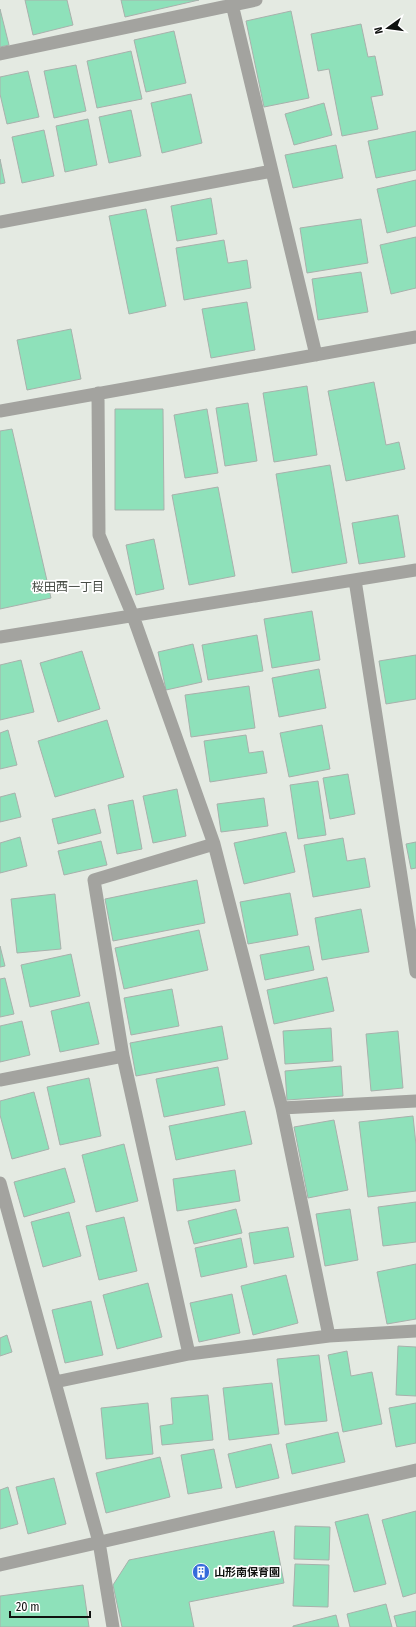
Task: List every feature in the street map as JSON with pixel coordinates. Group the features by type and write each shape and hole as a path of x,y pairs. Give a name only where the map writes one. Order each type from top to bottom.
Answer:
{"lane":[{"path":"0,54 231,3 256,0"},
{"path":"231,3 316,355"},
{"path":"0,222 272,171"},
{"path":"0,411 416,337"},
{"path":"98,393 99,535 133,616 214,844 282,1108 329,1336"},
{"path":"0,637 416,570"},
{"path":"355,580 416,972"},
{"path":"189,1354 123,1056 94,880 214,844"},
{"path":"0,1080 123,1056"},
{"path":"282,1108 416,1101"},
{"path":"0,1183 99,1542 113,1627"},
{"path":"55,1382 189,1354 329,1336 416,1331"},
{"path":"0,1565 416,1470"}],"building":[{"path":"25,0 67,0 73,25 33,35"},
{"path":"121,0 199,0 125,17"},
{"path":"0,9 9,45 0,47"},
{"path":"291,11 309,98 264,107 246,21"},
{"path":"361,24 368,57 375,56 383,95 371,97 378,129 342,136 329,69 318,71 311,34"},
{"path":"174,31 186,83 146,92 134,40"},
{"path":"131,51 142,99 97,108 87,61"},
{"path":"76,65 86,111 54,118 44,71"},
{"path":"28,71 39,117 7,124 0,94 0,77"},
{"path":"191,94 202,143 162,153 151,103"},
{"path":"324,103 332,135 294,145 285,114"},
{"path":"131,110 141,156 109,163 99,117"},
{"path":"88,119 97,165 65,172 56,126"},
{"path":"44,130 54,176 22,183 12,137"},
{"path":"416,131 416,170 376,178 368,141"},
{"path":"336,145 343,178 293,188 285,155"},
{"path":"0,159 5,183 0,184"},
{"path":"416,180 416,226 387,233 377,189"},
{"path":"211,198 217,234 177,241 171,206"},
{"path":"146,209 166,306 129,314 109,216"},
{"path":"361,219 368,263 307,273 300,228"},
{"path":"416,237 416,288 391,294 380,245"},
{"path":"224,240 228,263 247,260 251,288 184,300 176,248"},
{"path":"361,272 368,312 318,320 312,279"},
{"path":"247,302 255,350 211,358 202,309"},
{"path":"71,329 81,379 27,390 17,340"},
{"path":"374,382 386,445 399,442 405,469 346,481 328,391"},
{"path":"307,386 317,455 274,462 263,393"},
{"path":"248,403 257,461 225,466 216,408"},
{"path":"115,409 163,409 164,510 115,510"},
{"path":"207,409 218,473 185,478 174,415"},
{"path":"12,429 51,598 0,609 0,431"},
{"path":"330,465 347,563 292,573 276,474"},
{"path":"218,487 235,576 189,585 172,495"},
{"path":"398,515 405,557 359,564 352,523"},
{"path":"154,539 164,589 136,595 126,545"},
{"path":"312,611 320,660 272,668 264,619"},
{"path":"257,635 263,671 208,680 202,645"},
{"path":"193,644 202,682 166,690 158,652"},
{"path":"82,651 100,709 58,722 40,663"},
{"path":"416,655 416,699 386,704 379,661"},
{"path":"21,660 34,712 0,720 0,665"},
{"path":"319,669 326,708 279,717 272,678"},
{"path":"249,686 255,728 191,737 185,695"},
{"path":"107,720 124,777 55,797 38,741"},
{"path":"322,725 330,769 289,777 280,733"},
{"path":"8,730 17,765 0,769 0,733"},
{"path":"246,735 249,753 263,751 267,773 210,782 204,741"},
{"path":"348,774 355,814 330,819 323,778"},
{"path":"318,781 326,835 298,839 290,785"},
{"path":"177,789 186,836 153,843 143,796"},
{"path":"15,793 21,817 0,822 0,797"},
{"path":"264,798 268,826 221,832 217,804"},
{"path":"133,800 142,849 117,854 108,805"},
{"path":"95,809 101,833 58,844 52,819"},
{"path":"286,832 295,872 244,884 234,843"},
{"path":"20,837 27,866 0,873 0,843"},
{"path":"343,838 347,861 365,858 370,887 313,897 304,845"},
{"path":"101,841 107,865 64,875 58,851"},
{"path":"416,842 416,868 411,869 406,844"},
{"path":"197,880 205,923 113,941 105,899"},
{"path":"290,893 298,935 248,944 240,902"},
{"path":"55,894 61,949 17,953 11,899"},
{"path":"361,909 369,952 322,960 315,918"},
{"path":"199,930 208,970 124,989 115,948"},
{"path":"0,946 5,966 0,967"},
{"path":"309,946 314,970 265,980 260,955"},
{"path":"71,954 80,996 30,1007 21,965"},
{"path":"327,977 334,1011 274,1024 267,990"},
{"path":"5,978 14,1014 0,1017 0,979"},
{"path":"172,989 179,1026 131,1035 124,998"},
{"path":"89,1002 99,1044 60,1052 51,1011"},
{"path":"22,1021 30,1055 0,1062 0,1026"},
{"path":"222,1026 228,1059 136,1076 130,1043"},
{"path":"331,1028 333,1061 285,1064 283,1031"},
{"path":"398,1031 403,1088 371,1091 366,1034"},
{"path":"341,1066 343,1096 287,1100 285,1071"},
{"path":"218,1067 225,1105 164,1117 156,1079"},
{"path":"89,1078 101,1136 60,1145 47,1087"},
{"path":"34,1092 49,1149 12,1159 0,1115 0,1101"},
{"path":"245,1111 252,1144 176,1160 169,1126"},
{"path":"413,1116 416,1145 416,1191 368,1197 359,1122"},
{"path":"334,1120 348,1190 308,1198 294,1127"},
{"path":"124,1144 138,1201 96,1212 82,1155"},
{"path":"65,1168 75,1202 24,1217 14,1182"},
{"path":"235,1170 240,1201 177,1211 173,1179"},
{"path":"416,1202 416,1242 383,1246 378,1207"},
{"path":"236,1209 242,1233 194,1244 188,1221"},
{"path":"350,1209 358,1260 325,1266 316,1214"},
{"path":"69,1212 81,1256 43,1267 31,1222"},
{"path":"124,1217 137,1271 99,1280 86,1226"},
{"path":"288,1227 294,1257 254,1264 249,1233"},
{"path":"241,1238 247,1267 201,1277 195,1248"},
{"path":"416,1264 416,1319 387,1324 377,1272"},
{"path":"286,1275 298,1323 253,1335 241,1286"},
{"path":"148,1283 162,1337 117,1349 103,1295"},
{"path":"232,1294 240,1333 199,1342 190,1303"},
{"path":"91,1301 103,1355 65,1363 52,1310"},
{"path":"7,1335 12,1352 0,1356 0,1338"},
{"path":"398,1346 416,1347 416,1396 396,1395"},
{"path":"347,1351 351,1376 372,1372 382,1424 343,1432 328,1355"},
{"path":"319,1355 327,1421 285,1425 277,1359"},
{"path":"272,1383 279,1434 229,1440 223,1388"},
{"path":"208,1395 213,1440 162,1445 160,1426 173,1424 171,1398"},
{"path":"148,1403 153,1454 106,1459 101,1408"},
{"path":"416,1403 416,1443 396,1447 389,1408"},
{"path":"338,1432 345,1462 292,1474 286,1444"},
{"path":"271,1444 279,1478 236,1488 228,1454"},
{"path":"214,1449 222,1488 188,1494 181,1455"},
{"path":"160,1457 170,1497 106,1513 96,1473"},
{"path":"54,1478 66,1524 28,1534 16,1487"},
{"path":"8,1487 18,1524 0,1529 0,1490"},
{"path":"416,1511 416,1593 403,1597 382,1520"},
{"path":"368,1514 386,1584 354,1592 335,1522"},
{"path":"295,1526 330,1527 329,1560 294,1559"},
{"name":"山形南保育園","path":"274,1531 284,1583 189,1602 194,1627 122,1627 113,1585 129,1560"},
{"path":"295,1564 329,1565 328,1607 293,1606"},
{"path":"83,1585 89,1627 0,1627 0,1596"},
{"path":"386,1604 392,1627 350,1627 347,1614"},
{"path":"416,1611 416,1627 397,1627 394,1616"},
{"path":"336,1615 339,1627 293,1627 293,1626"}],"place":[{"name":"山形南保育園","path":"201,1572"}],"district":[{"name":"桜田西一丁目","path":"68,587"}]}
